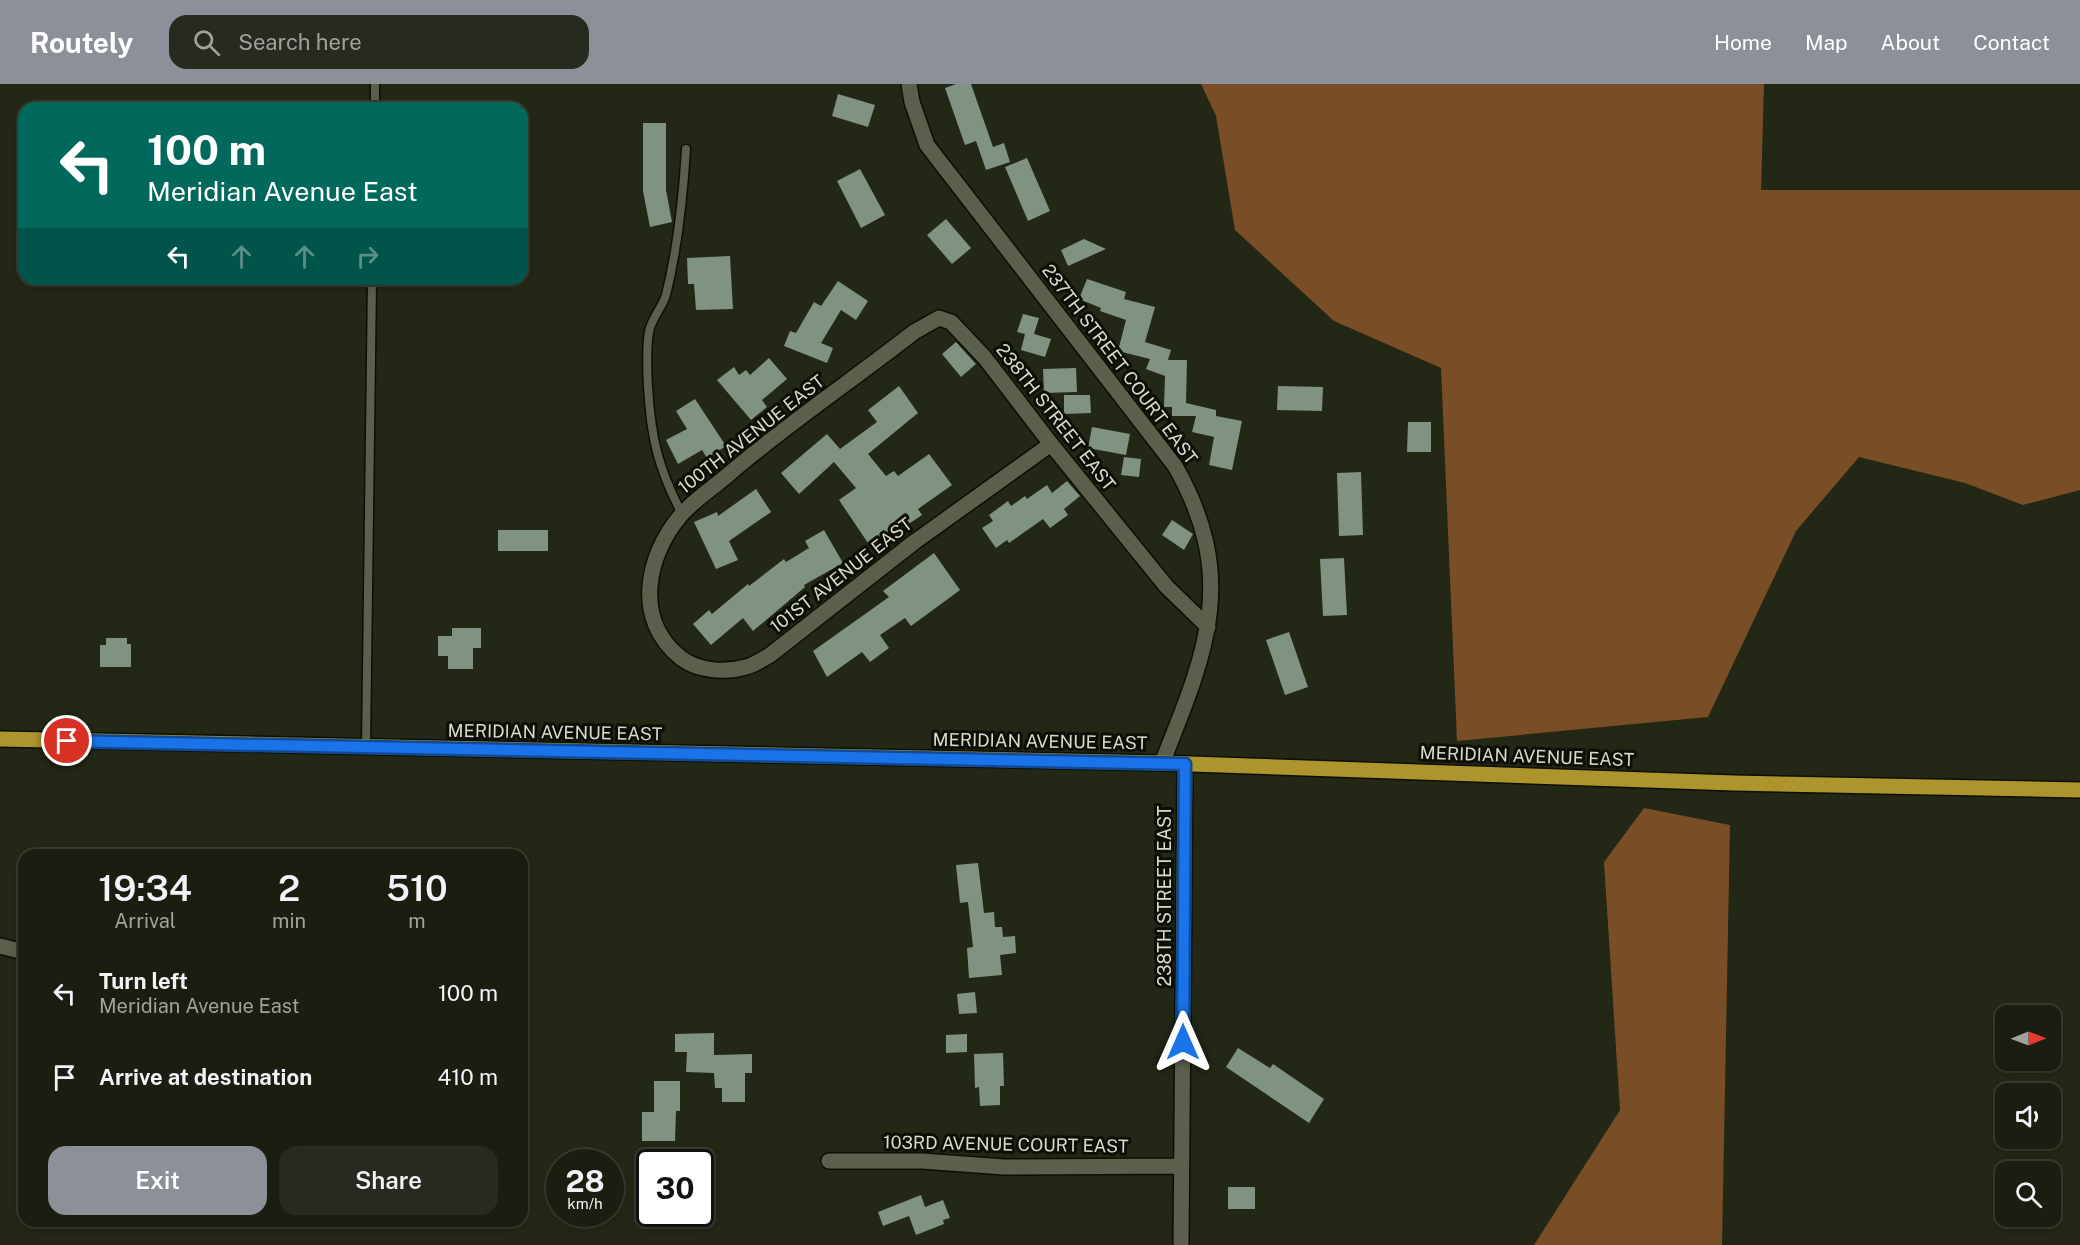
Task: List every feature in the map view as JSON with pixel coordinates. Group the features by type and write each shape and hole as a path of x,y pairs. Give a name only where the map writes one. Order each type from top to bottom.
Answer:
{"main road":[{"name":"MERIDIAN AVENUE EAST","path":"0,739 1162,763 1734,783 2080,790"}],"street":[{"name":"237TH STREET COURT EAST","path":"909,84 912,102 927,145 1175,466 1191,494 1202,522 1209,552 1211,595 1208,627 1184,707 1162,763"},
{"name":"238TH STREET EAST","path":"939,318 951,322 985,358 1166,586 1208,627"},
{"name":"100TH AVENUE EAST","path":"655,621 649,591 651,571 657,552 682,514 755,452 914,332 939,318"},
{"name":"101ST AVENUE EAST","path":"655,621 669,646 687,663 699,668 725,670 747,667 770,655 836,601 913,543 1051,444"},
{"name":"238TH STREET EAST","path":"1181,1245 1185,764"},
{"path":"0,946 18,950"},
{"name":"103RD AVENUE COURT EAST","path":"829,1161 922,1161 1004,1167 1182,1166"}],"lane":[{"path":"375,84 375,102"},
{"path":"682,514 665,483 651,431 646,359 649,329 665,299 672,272 683,203 686,149"},
{"path":"366,747 372,285"}],"shaded area":[{"path":"1201,84 1764,84 1761,190 2080,190 2080,490 2023,505 1965,483 1859,457 1796,531 1708,717 1457,741 1441,368 1334,321 1235,230 1216,116"},
{"path":"1644,808 1730,825 1722,1245 1534,1245 1620,1110 1604,862"}],"building":[{"path":"956,84 971,84 993,147 1004,143 1010,162 986,170 976,141 965,145 945,88"},
{"path":"838,94 875,105 868,127 832,116"},
{"path":"643,123 666,123 666,190 672,222 650,227 643,191"},
{"path":"1027,158 1050,211 1028,221 1005,167"},
{"path":"860,169 885,215 861,228 837,181"},
{"path":"946,219 971,248 952,264 927,235"},
{"path":"1084,239 1106,249 1068,266 1061,250"},
{"path":"730,256 733,309 696,310 694,284 688,284 687,258"},
{"path":"1087,279 1126,292 1124,299 1155,307 1145,342 1171,350 1168,360 1187,360 1186,403 1216,410 1216,416 1242,421 1232,470 1209,465 1214,437 1192,432 1196,416 1172,416 1172,407 1164,407 1165,376 1146,369 1150,359 1118,351 1126,320 1100,311 1101,308 1079,299"},
{"path":"838,281 868,301 856,320 841,310 821,343 833,348 827,363 784,346 790,331 796,333 814,302 821,306"},
{"path":"1023,314 1039,318 1034,334 1051,339 1045,357 1021,350 1025,334 1017,332"},
{"path":"956,342 976,364 961,377 942,354"},
{"path":"769,358 787,379 762,400 767,407 751,420 717,380 734,367 739,375 746,370 750,375"},
{"path":"1076,368 1077,392 1044,393 1043,369"},
{"path":"899,386 918,413 868,454 886,476 894,471 898,476 929,454 952,485 918,509 922,515 901,529 899,526 870,546 839,500 856,488 834,462 799,494 781,473 827,434 840,449 877,422 868,410"},
{"path":"1278,386 1323,387 1322,411 1277,410"},
{"path":"1064,395 1090,395 1091,413 1064,414"},
{"path":"695,399 726,446 707,458 702,450 678,464 666,440 687,429 676,411"},
{"path":"1408,422 1431,422 1431,452 1407,452"},
{"path":"1092,427 1130,434 1126,455 1088,448"},
{"path":"1124,457 1141,459 1139,477 1121,475"},
{"path":"1361,472 1363,535 1339,536 1337,473"},
{"path":"1067,481 1080,496 1064,509 1068,515 1050,528 1043,519 1009,543 1007,540 996,548 982,528 993,521 989,515 1008,501 1011,506 1025,496 1027,499 1047,485 1052,493"},
{"path":"756,489 771,512 729,541 738,560 716,569 694,522 717,512 718,516"},
{"path":"1172,520 1193,534 1184,550 1162,535"},
{"path":"498,530 548,530 548,551 498,551"},
{"path":"824,530 843,563 804,585 805,587 753,631 743,618 711,645 693,624 709,610 712,614 748,584 749,586 784,559 786,562 809,548 805,541"},
{"path":"934,553 960,590 911,626 905,618 880,635 889,648 870,662 862,652 827,677 813,651 889,597 883,591"},
{"path":"1344,558 1347,615 1323,616 1320,559"},
{"path":"452,628 481,628 481,648 473,648 473,669 448,669 448,656 438,656 438,636 452,636"},
{"path":"1289,632 1308,687 1285,695 1266,640"},
{"path":"106,638 127,638 127,644 131,644 131,667 100,667 100,645 106,645"},
{"path":"978,863 984,913 994,912 995,927 1002,927 1003,937 1015,936 1016,953 1000,955 1002,975 969,978 967,948 973,947 968,902 960,903 956,865"},
{"path":"975,992 977,1013 959,1014 957,994"},
{"path":"714,1033 714,1055 752,1054 752,1073 745,1073 745,1102 722,1102 722,1088 715,1088 714,1073 686,1072 687,1052 675,1052 675,1034"},
{"path":"967,1034 967,1052 946,1053 946,1035"},
{"path":"1238,1048 1270,1068 1273,1064 1324,1099 1309,1123 1226,1067"},
{"path":"1003,1053 1004,1086 1000,1086 1000,1105 980,1106 979,1087 975,1088 974,1054"},
{"path":"654,1081 680,1081 680,1111 676,1111 675,1141 642,1141 642,1112 654,1112"},
{"path":"1228,1187 1255,1187 1255,1209 1228,1209"},
{"path":"921,1195 925,1207 943,1200 950,1218 943,1220 944,1224 916,1235 909,1216 883,1226 878,1212"}],"route":[{"path":"67,741 1185,764 1183,1042"}]}
